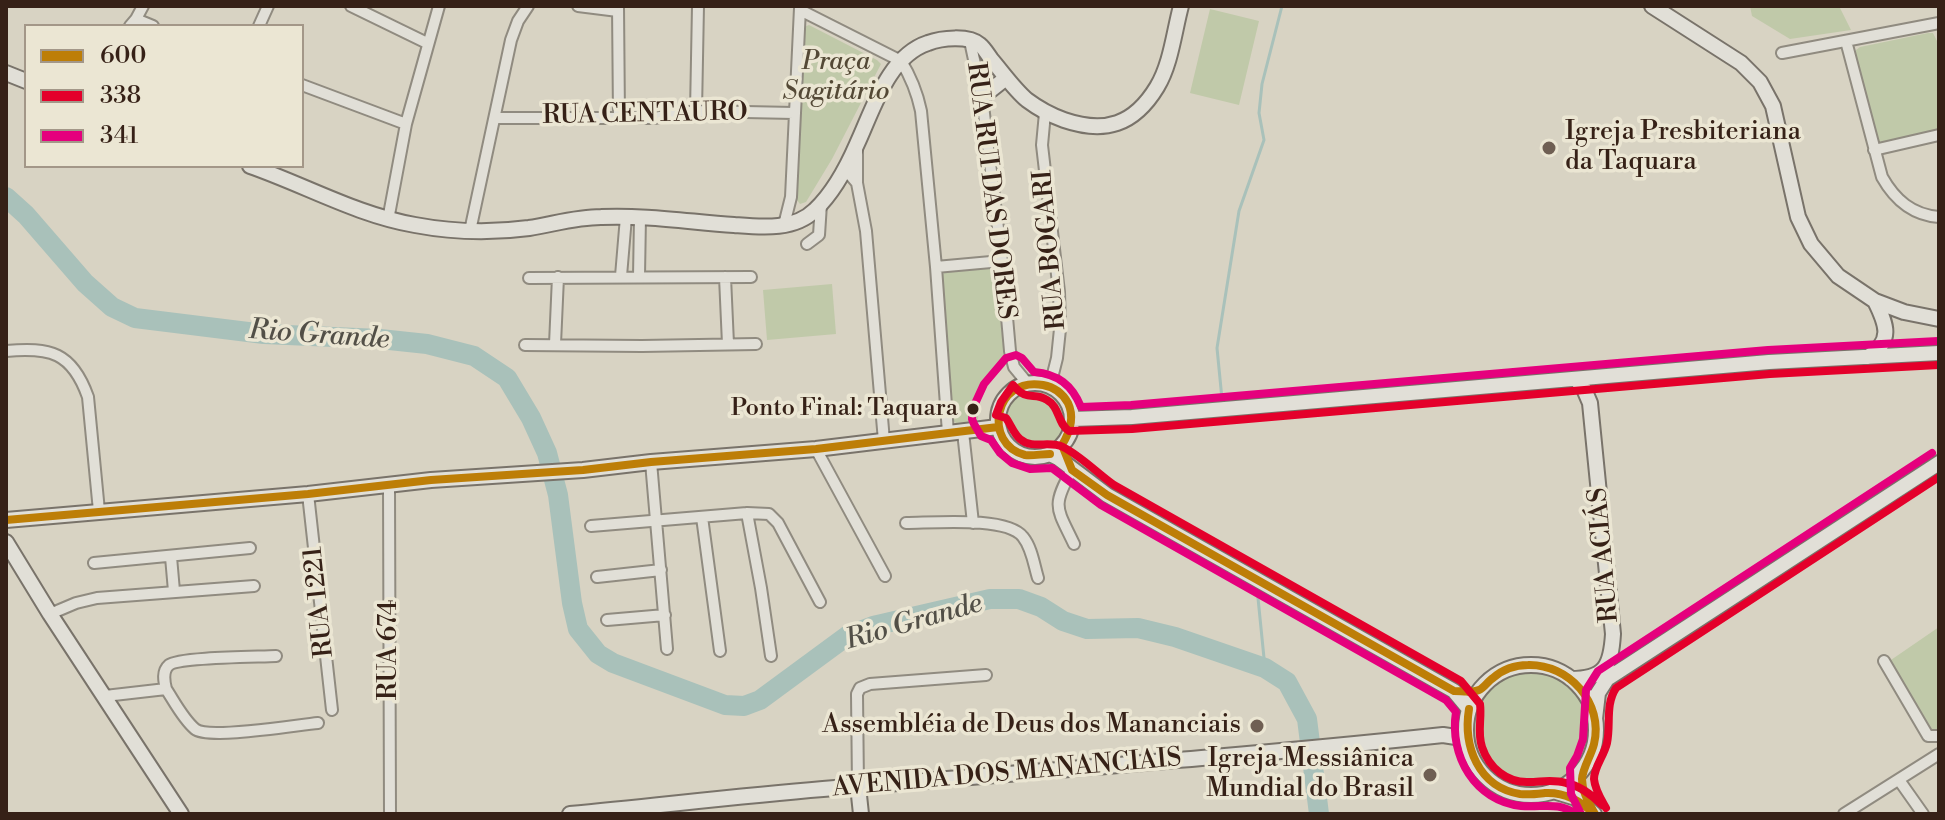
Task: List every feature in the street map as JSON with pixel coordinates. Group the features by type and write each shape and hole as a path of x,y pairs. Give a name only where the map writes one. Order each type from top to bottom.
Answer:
{"street":[{"path":"133,23 143,6"},
{"path":"351,6 427,43"},
{"path":"388,220 406,124 439,6"},
{"path":"470,231 511,40 528,6"},
{"path":"578,6 618,9 619,117"},
{"path":"696,111 698,6"},
{"path":"260,168 388,220 443,230 504,231 579,218 633,217 752,226 784,225 813,213 821,203 845,169 886,82 901,61 924,44 943,39 979,43 1006,78 1045,113 1076,124 1111,126 1143,106 1158,86 1181,6"},
{"path":"1652,6 1741,63 1760,82 1773,106 1798,217 1811,244 1838,276 1875,301 1904,312 1939,319"},
{"path":"784,225 791,197 800,8 901,61 917,91 955,433 973,523"},
{"path":"1782,53 1939,24"},
{"name":"RUA RUI DAS DORES","path":"970,41 982,97 1011,359 1028,384"},
{"path":"1846,41 1882,177 1902,204 1914,211 1939,217"},
{"path":"982,97 1006,78"},
{"path":"304,86 406,124"},
{"name":"RUA CENTAURO","path":"496,118 654,118 696,111 794,113"},
{"name":"RUA BOGARI","path":"1045,113 1042,145 1059,292 1060,329 1050,386"},
{"path":"1874,150 1939,135"},
{"path":"857,145 857,183 866,231 884,441"},
{"path":"845,169 857,183"},
{"path":"791,197 802,219"},
{"path":"807,244 819,235 821,203"},
{"path":"621,276 633,217"},
{"path":"633,217 639,276"},
{"path":"936,267 1002,261"},
{"path":"555,344 558,277"},
{"path":"725,277 728,344"},
{"path":"529,278 751,277"},
{"path":"1867,358 1879,350 1886,332 1884,319 1875,301"},
{"path":"525,345 756,344"},
{"path":"6,351 44,350 59,356 74,368 88,397 99,511"},
{"path":"1072,419 1132,417 1769,362 1939,353"},
{"path":"1590,403 1604,377"},
{"name":"RUA ACIÁS","path":"1571,679 1593,678 1600,673 1609,660 1613,634 1590,403 1576,379"},
{"path":"1039,383 1050,386 1061,394 1069,406 1072,419 1068,437 1050,454 1023,456 1003,440 998,427 998,412 1004,399 1015,389 1039,383"},
{"path":"6,520 308,494 431,480 539,474 816,449 998,427"},
{"path":"1062,445 1071,468 1058,501 1060,514 1074,544"},
{"path":"816,449 885,576"},
{"path":"1050,454 1107,495 1454,691 1468,714"},
{"path":"651,462 667,649"},
{"path":"1595,719 1591,704 1571,679 1550,668 1526,665 1500,673 1479,690 1468,714 1467,742 1478,768 1499,787 1535,795 1569,783 1588,761 1595,741 1596,701 1607,679 1939,463"},
{"name":"RUA 674","path":"389,486 390,814"},
{"name":"RUA 1221","path":"308,494 332,710"},
{"path":"591,526 747,513 769,514 778,523 820,602"},
{"path":"747,513 771,656"},
{"path":"702,517 720,651"},
{"path":"906,523 1004,525 1016,530 1025,539 1038,578"},
{"path":"6,542 177,811"},
{"path":"94,563 250,548"},
{"path":"171,557 174,591"},
{"path":"597,577 661,570"},
{"path":"50,614 86,600 254,586"},
{"path":"607,620 665,615"},
{"path":"1613,634 1621,648 1635,652 1648,651"},
{"path":"276,656 173,663 165,674 166,689 193,728 204,733 318,723"},
{"path":"1884,661 1928,736 1939,736"},
{"path":"861,814 857,694 860,688 870,684 986,675"},
{"path":"105,696 166,689"},
{"path":"1454,691 1479,690"},
{"name":"AVENIDA DOS MANANCIAIS","path":"1443,735 1456,728 1468,714"},
{"name":"AVENIDA DOS MANANCIAIS","path":"570,814 1443,735 1467,742"},
{"path":"1844,814 1939,754"},
{"path":"1582,770 1583,791 1595,814"},
{"path":"1899,780 1923,814"},
{"path":"1553,791 1576,798 1595,814"},
{"path":"1861,804 1867,814"}],"green space":[{"path":"1750,6 1839,6 1851,30 1790,39 1752,16"},
{"path":"1210,9 1259,21 1239,105 1190,93"},
{"name":"Praça Sagitário","path":"809,25 881,64 832,159 806,202 800,204 797,200 804,27"},
{"path":"1933,33 1939,45 1939,131 1879,144 1875,141 1856,50"},
{"path":"989,266 996,273 1005,366 988,384 979,404 978,419 956,423 952,420 943,274 949,269"},
{"path":"832,284 836,334 767,340 763,290"},
{"path":"1036,389 1057,397 1065,418 1057,439 1036,447 1015,439 1007,418 1015,397"},
{"path":"1939,627 1939,731 1933,734 1888,662"},
{"path":"1532,671 1555,675 1574,688 1587,707 1591,730 1587,753 1574,772 1555,785 1532,789 1509,785 1490,772 1477,753 1473,730 1477,707 1490,688 1509,675"}],"waterway":[{"path":"1222,399 1217,348 1239,211 1264,140 1259,113 1262,84 1282,6"},
{"name":"Rio Grande","path":"6,197 26,215 85,283 112,307 135,318 264,334 427,344 474,356 507,378 547,453 558,495 578,629 598,654 613,663 725,705 744,706 760,700 847,636 873,626 990,599 1019,599 1087,629 1138,628 1175,637 1265,668 1287,682 1307,719 1319,814"},
{"path":"1257,588 1265,668"}],"transit line":[{"name":"341","path":"1576,814 1556,806 1521,806 1490,795 1478,786 1461,760 1455,728 1456,712 1446,700 1101,505 1052,468 1030,469 1012,463 991,440 981,436 972,419 973,408 984,384 1006,358 1016,355 1034,372 1063,382 1081,407 1131,405 1768,350 1938,341"},
{"name":"338","path":"1602,805 1586,791 1571,784 1521,782 1500,773 1482,747 1480,704 1461,681 1114,485 1063,447 1036,445 1020,439 1006,418 996,415 1001,402 1013,385 1023,394 1051,403 1069,431 1132,429 1770,374 1939,365"},
{"name":"600","path":"1050,454 1025,455 1011,448 1003,438 999,426 1000,412 1004,400 1013,391 1026,385 1043,385 1064,397 1071,419 1062,445 1072,470 1107,495 1454,691 1479,690 1500,673 1523,665 1543,666 1570,679 1580,689 1594,714 1594,744 1582,779 1595,814"},
{"name":"600","path":"6,520 308,494 431,480 816,449 998,427"},
{"name":"341","path":"1581,814 1571,794 1570,768 1583,739 1586,690 1598,671 1932,453"},
{"name":"338","path":"1606,808 1594,779 1607,743 1609,708 1616,688 1939,477"},
{"name":"600","path":"1469,709 1471,750 1476,763 1493,783 1520,794 1566,796 1594,814"}],"place":[{"name":"Igreja Presbiteriana da Taquara","path":"1549,148"},
{"name":"Ponto Final: Taquara","path":"973,409"},
{"name":"Assembléia de Deus dos Mananciais","path":"1257,726"},
{"name":"Igreja Messiânica Mundial do Brasil","path":"1430,775"}]}
